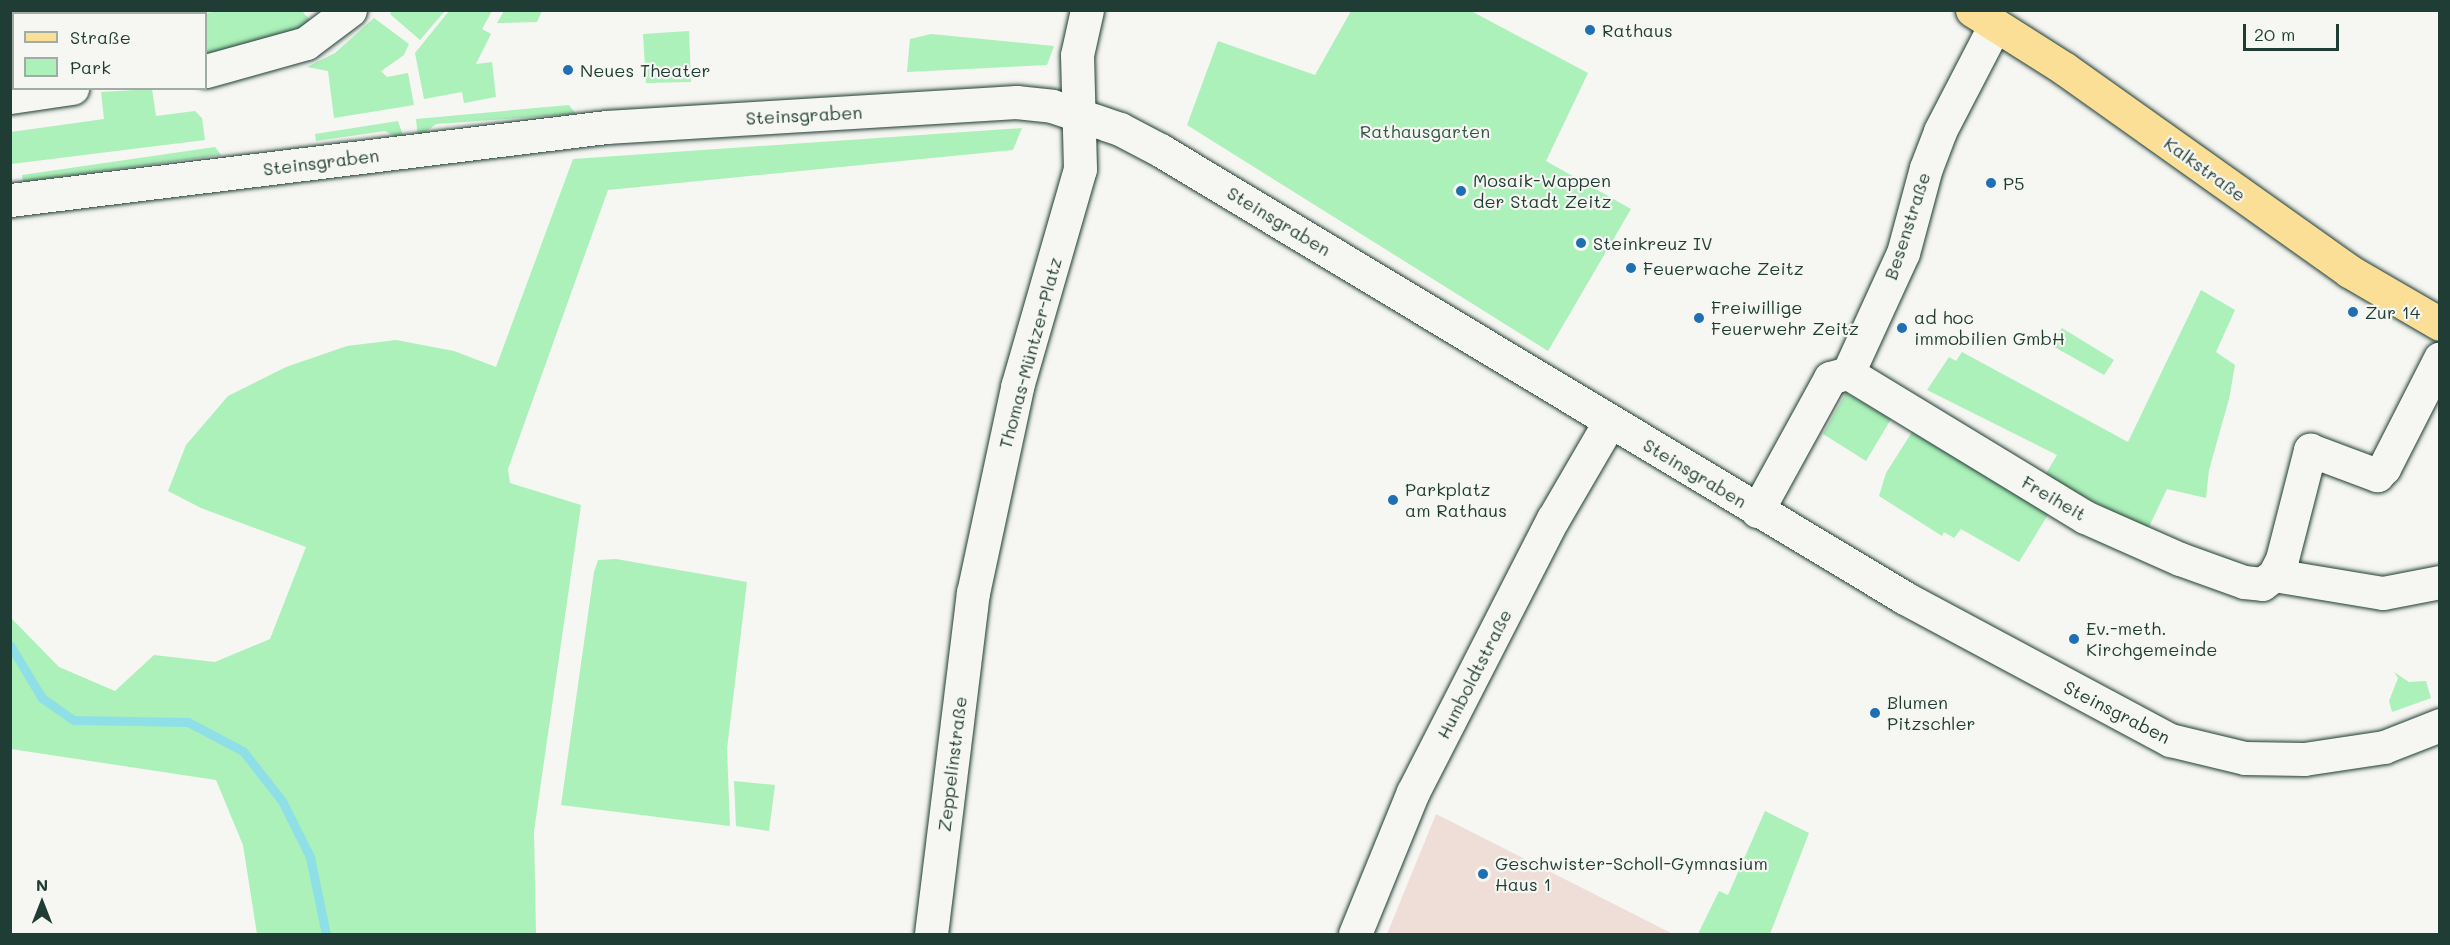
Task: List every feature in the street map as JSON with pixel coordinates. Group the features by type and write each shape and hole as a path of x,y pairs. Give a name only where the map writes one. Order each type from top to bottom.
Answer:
{"main road":[{"name":"Kalkstraße","path":"1984,18 2065,69 2349,271 2439,324"}],"street":[{"path":"207,71 306,43 350,10"},
{"name":"Thomas-Müntzer-Platz","path":"973,593 1017,387 1080,169 1077,54 1087,10"},
{"name":"Besenstraße","path":"1848,373 1903,253 1926,168 1984,18"},
{"path":"10,97 58,90"},
{"name":"Steinsgraben","path":"10,200 606,127 1017,102 1079,114 1160,150 1757,511 2001,652 2170,740 2245,758 2304,759 2384,747 2437,726"},
{"path":"2274,575 2282,559 2310,450 2377,476 2439,358"},
{"path":"1757,511 1830,378 1848,373"},
{"name":"Freiheit","path":"1848,373 2085,517 2244,582 2262,584 2274,575 2383,593 2439,582"},
{"name":"Humboldtstraße","path":"1355,934 1413,792 1552,519 1610,421"},
{"name":"Zeppelinstraße","path":"931,934 973,593"}],"shaded area":[{"name":"Geschwister-Scholl-Gymnasium Haus 1","path":"1436,814 1673,934 1387,934"}],"green space":[{"path":"11,10 105,10 12,12 12,44"},
{"path":"231,10 302,11 315,26 207,56 207,13"},
{"path":"392,10 445,11 420,40 390,14"},
{"path":"449,11 492,11 482,29 491,34 476,64 492,62 496,97 464,103 462,92 424,99 415,53"},
{"path":"504,11 542,11 537,22 497,23"},
{"name":"Rathausgarten","path":"1351,11 1471,11 1588,73 1546,161 1631,209 1548,351 1187,125 1218,41 1315,75"},
{"path":"374,18 409,44 404,55 381,71 387,77 408,73 414,105 334,118 328,71 307,67 335,53"},
{"path":"689,31 691,82 646,83 643,34"},
{"path":"931,34 1054,46 1047,65 907,72 910,39"},
{"path":"152,90 156,116 195,111 202,118 205,140 11,164 11,132 104,119 101,92"},
{"path":"569,105 576,114 436,124 418,138 416,119"},
{"path":"398,121 405,141 385,131 316,141 315,134"},
{"path":"1022,128 1013,150 608,190 508,469 510,483 581,505 534,831 536,934 257,934 243,845 216,780 11,749 11,618 59,667 115,691 154,655 215,662 270,639 306,547 201,508 168,491 186,445 228,396 286,367 347,346 396,340 454,351 496,367 573,159"},
{"path":"215,147 221,155 23,182 22,175"},
{"path":"2201,290 2235,310 2216,352 2235,365 2229,399 2209,470 2206,498 2167,489 2148,529 2044,477 2057,455 1927,390 1949,357 1956,361 1962,352 2128,442"},
{"path":"2062,328 2114,360 2104,375 2051,345"},
{"path":"1846,393 1891,419 1866,461 1823,434"},
{"path":"1912,432 2049,513 2019,562 1961,529 1954,538 1944,532 1942,536 1879,496 1886,473"},
{"path":"616,559 747,582 727,749 730,826 561,805 594,572 598,560"},
{"path":"2394,672 2409,682 2426,681 2431,698 2392,712 2389,701 2398,678"},
{"path":"734,781 775,785 769,831 736,826"},
{"path":"1765,811 1809,833 1770,934 1698,934 1719,891 1728,895"}],"waterway":[{"path":"10,645 42,698 74,720 188,722 243,751 282,801 310,857 326,934"}],"place":[{"name":"Rathaus","path":"1590,30"},
{"name":"Neues Theater","path":"568,70"},
{"name":"P5","path":"1991,183"},
{"name":"Mosaik-Wappen der Stadt Zeitz","path":"1461,191"},
{"name":"Steinkreuz IV","path":"1581,243"},
{"name":"Feuerwache Zeitz","path":"1631,268"},
{"name":"Zur 14","path":"2353,312"},
{"name":"Freiwillige Feuerwehr Zeitz","path":"1699,318"},
{"name":"ad hoc immobilien GmbH","path":"1902,328"},
{"name":"Parkplatz am Rathaus","path":"1393,500"},
{"name":"Ev.-meth. Kirchgemeinde","path":"2074,639"},
{"name":"Blumen Pitzschler","path":"1875,713"},
{"name":"Geschwister-Scholl-Gymnasium Haus 1","path":"1483,874"}]}
